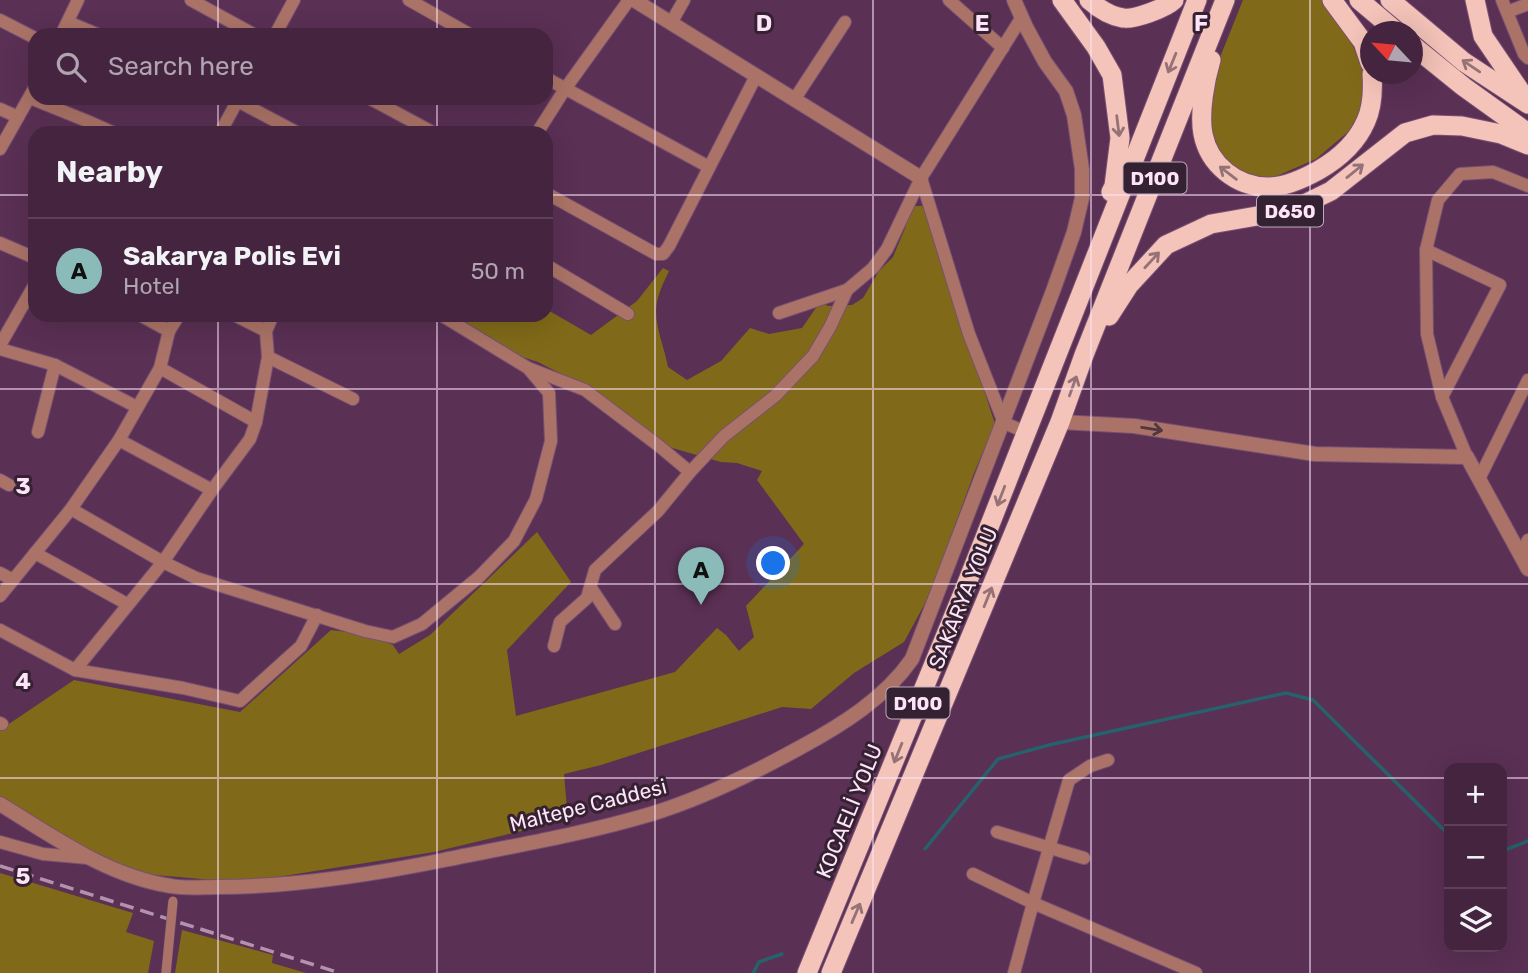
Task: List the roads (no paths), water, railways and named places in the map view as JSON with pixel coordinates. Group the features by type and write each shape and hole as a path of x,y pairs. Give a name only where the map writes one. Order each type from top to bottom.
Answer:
{"highway":[{"path":"1026,432 1114,186 1120,138 1112,75 1096,47 1062,0"},
{"path":"1089,0 1101,11 1125,19 1167,6 1174,0"},
{"name":"D100","path":"1026,432 1198,0"},
{"name":"D100","path":"1084,355 1227,0"},
{"name":"D650","path":"1227,0 1206,79 1202,122 1206,144 1217,164 1241,182 1270,187 1284,185 1311,175 1334,160 1353,142 1366,121 1372,98 1372,84"},
{"path":"1332,0 1360,38"},
{"path":"1359,0 1384,21"},
{"path":"1390,0 1464,62 1528,103"},
{"path":"1475,0 1483,36 1528,103"},
{"path":"1423,54 1528,133"},
{"name":"D650","path":"1084,355 1129,285 1166,245 1211,224 1292,210 1331,191 1405,132 1433,125 1462,126 1501,134 1528,145"},
{"name":"SAKARYA YOLU","path":"831,973 1060,422 1084,355"},
{"name":"KOCAELİ YOLU","path":"807,973 1026,432"}],"street":[{"path":"65,28 78,0"},
{"path":"191,0 242,28"},
{"path":"279,28 294,0"},
{"path":"409,0 459,28"},
{"path":"541,126 565,89 631,0 921,178 969,334 1004,423 1026,432"},
{"path":"671,23 684,0"},
{"path":"949,0 1003,48"},
{"name":"Maltepe Caddesi","path":"0,804 88,858 120,873 172,887 242,887 314,881 388,871 546,839 652,813 712,792 744,777 825,735 872,702 902,674 912,659 1004,423 1070,244 1082,198 1082,169 1074,115 1066,91 1045,62 1014,0"},
{"path":"1528,4 1504,6 1528,58"},
{"path":"779,313 848,290 873,268 887,249 921,178 1022,17"},
{"path":"0,20 28,34"},
{"path":"68,22 82,28"},
{"path":"794,100 845,22"},
{"path":"553,197 656,254 663,254 756,76"},
{"path":"553,82 709,167"},
{"path":"0,149 28,99"},
{"path":"52,105 85,126"},
{"path":"223,126 233,105"},
{"path":"247,105 285,126"},
{"path":"382,105 421,126"},
{"path":"0,108 18,117"},
{"path":"1528,186 1493,172 1460,174 1438,200 1426,250 1427,334 1442,397 1479,479 1526,545 1528,569"},
{"path":"0,243 28,255"},
{"path":"1426,250 1500,285 1442,397"},
{"path":"553,269 628,314"},
{"path":"554,646 560,622 587,598 595,570 658,511 724,436 775,396 813,356 831,327 848,290"},
{"path":"28,297 0,347 55,365 137,407"},
{"path":"153,322 169,331"},
{"path":"0,596 71,509 118,440 160,368 169,331 175,322"},
{"path":"248,322 266,331"},
{"path":"75,670 163,562 250,439 257,422 268,357 266,331 270,322"},
{"path":"453,322 528,368 585,390 690,472"},
{"path":"268,357 353,399"},
{"path":"38,432 55,365"},
{"path":"160,368 257,422"},
{"path":"71,509 196,578 365,631 393,637 422,624 479,577 514,541 536,499 551,441 549,393 528,368"},
{"path":"1479,479 1528,380"},
{"path":"1060,422 1134,426 1315,454 1467,457"},
{"path":"118,440 212,490"},
{"path":"35,553 127,604"},
{"path":"0,573 13,580"},
{"path":"591,589 615,624"},
{"path":"0,630 75,670 183,688 240,701 301,646 317,615"},
{"path":"1014,973 1069,780 1090,766 1108,760"},
{"path":"997,832 1084,858"},
{"path":"0,842 43,854 88,858"},
{"path":"973,874 1033,903 1196,973"},
{"path":"166,973 173,901"}],"waterway":[{"path":"925,849 998,759 1049,745 1286,693 1313,700 1444,830"},
{"path":"1507,849 1528,841"},
{"path":"753,973 759,962 782,954"}],"railway":[{"path":"0,866 340,973"}],"place":[{"name":"Sakarya Polis Evi","path":"701,605"}]}
